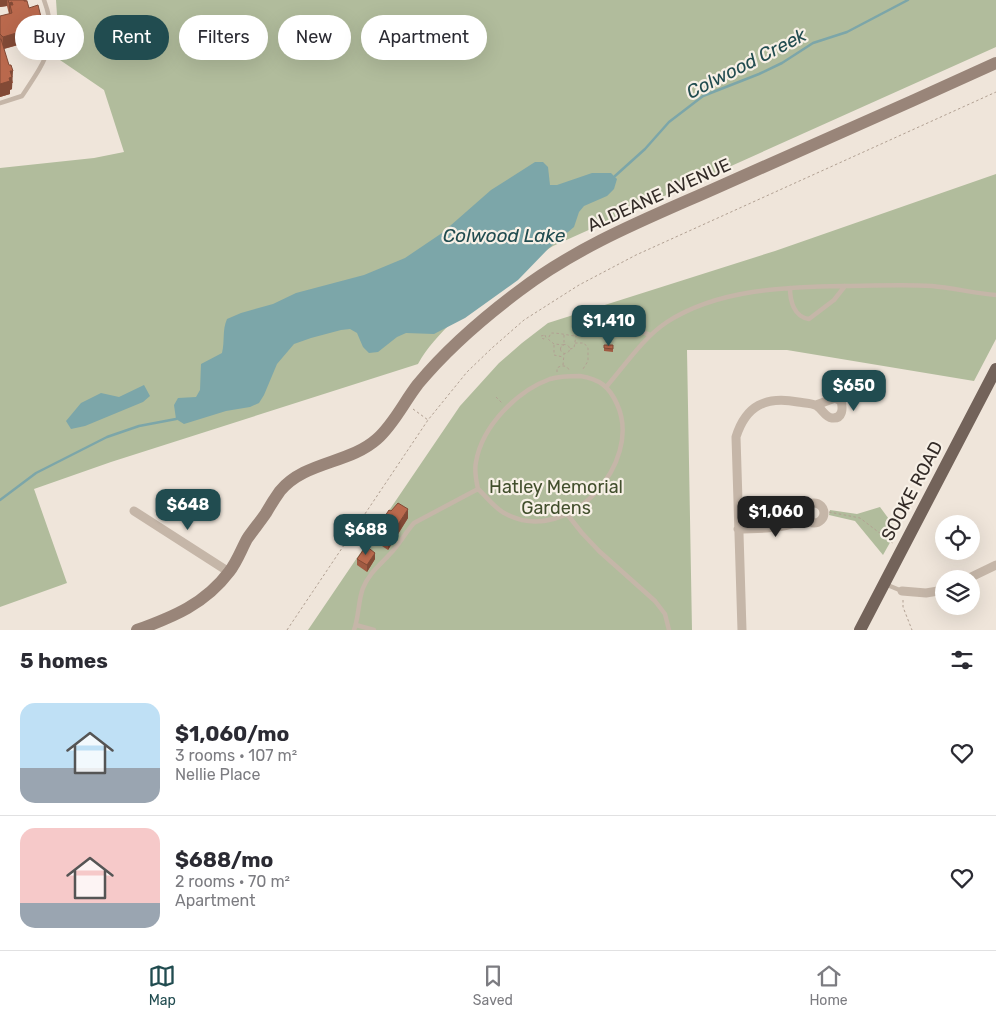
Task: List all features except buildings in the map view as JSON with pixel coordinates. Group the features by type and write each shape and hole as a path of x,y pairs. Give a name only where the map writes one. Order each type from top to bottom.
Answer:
{"main road":[{"name":"SOOKE ROAD","path":"860,630 996,369"}],"street":[{"name":"ALDEANE AVENUE","path":"137,630 184,611 201,600 229,572 248,539 281,490 306,471 358,451 375,442 388,428 404,403 438,361 520,290 560,262 662,211 996,63"},
{"path":"742,630 736,437 740,423 749,411 762,403 776,399 816,405"},
{"path":"810,503 819,504 824,511 824,516 817,522 813,523 805,518 804,509 810,503"},
{"path":"134,511 229,572"},
{"path":"738,529 781,526 797,523 805,518"},
{"path":"980,572 996,564"},
{"path":"903,591 926,593 935,592"}],"lane":[{"path":"0,103 22,96 42,66 50,44 51,29 44,0"},
{"path":"607,386 650,335 668,321 702,305 739,295 790,288 916,285 996,295"},
{"path":"790,288 790,300 794,307 802,316 809,319 834,300 845,286"},
{"path":"608,335 613,327 622,326 650,335"},
{"path":"580,376 598,380 607,386 614,396 622,415 624,424 623,444 614,466 598,489 579,507 567,514 557,518 536,521 514,518 505,514 478,488 475,464 478,451 490,430 507,408 529,390 546,381 560,377 580,376"},
{"path":"374,630 355,627 360,595 370,575 390,554 414,523 478,488"},
{"path":"567,514 599,551 655,601 665,614 670,630"},
{"path":"883,583 903,591"}],"path":[{"path":"287,630 428,420 467,372 524,320 579,285 636,255 996,92"},
{"path":"564,354 574,348 575,336 584,318 596,311"},
{"path":"570,350 569,346 554,344 547,337 551,333 575,336"},
{"path":"563,366 564,354 561,350 564,345 564,335"},
{"path":"575,343 584,343 588,348 588,361 580,376"},
{"path":"554,344 554,355 564,357"},
{"path":"496,397 507,408"},
{"path":"404,403 428,420"},
{"path":"824,511 860,518 901,550"},
{"path":"903,591 903,608 912,630"}],"green space":[{"path":"56,0 996,0 996,47 553,246 517,270 464,312 434,341 418,364 111,462 34,489 67,583 0,607 0,168 94,158 124,152 104,90 60,60 84,60 84,15 57,15"},
{"name":"Hatley Memorial Gardens","path":"996,174 996,339 974,381 787,350 687,350 692,630 308,630 460,406 499,363 548,323 775,251"},
{"path":"880,507 897,530 883,555 855,521 829,515 830,510 857,514"}],"water":[{"name":"Colwood Lake","path":"535,162 543,162 548,167 550,185 557,185 592,173 611,173 617,179 614,189 607,196 584,206 579,212 574,227 549,248 518,280 465,318 434,334 406,333 397,337 378,352 369,353 363,347 357,333 350,329 311,338 294,344 277,364 259,403 184,424 176,419 174,405 178,398 196,397 200,390 201,364 222,353 227,319 273,304 296,293 364,275 405,258 442,233 491,190"},
{"path":"144,385 150,396 143,402 85,426 71,429 66,421 81,403 101,393 119,397"}],"waterway":[{"name":"Colwood Creek","path":"615,176 645,149 669,122 703,96 759,74 782,63 813,43 847,32 908,0"},
{"name":"Colwood Creek","path":"0,500 36,473 107,437 139,426 176,419"}]}
